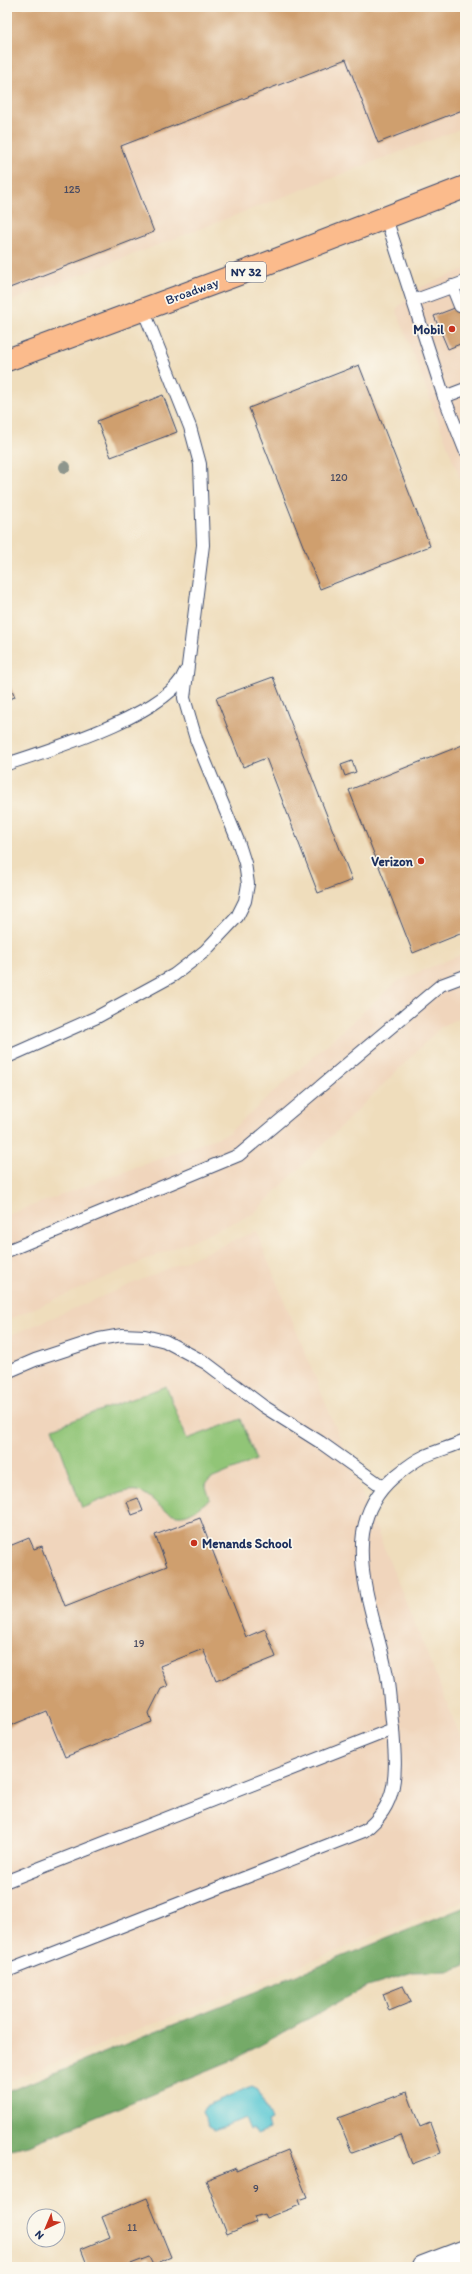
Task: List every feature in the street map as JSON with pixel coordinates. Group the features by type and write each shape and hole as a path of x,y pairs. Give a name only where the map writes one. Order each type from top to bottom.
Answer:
{"main road":[{"name":"Broadway","path":"7,360 465,187"}],"street":[{"path":"423,2267 465,2251"}],"lane":[{"path":"386,218 444,398 465,450"},
{"path":"413,301 465,282"},
{"path":"452,286 460,306"},
{"path":"7,1057 97,1018 174,975 222,935 237,917 245,901 248,884 245,863 188,717 184,698 203,545 200,464 190,427 143,309"},
{"path":"444,398 465,389"},
{"path":"7,764 124,721 144,711 169,693 184,675 188,663"},
{"path":"7,1251 239,1155 442,985 465,976"},
{"path":"7,1372 35,1360 99,1339 122,1335 145,1336 165,1341 206,1363 263,1406 320,1442 383,1487"},
{"path":"7,1970 364,1831 385,1811 393,1787 395,1758 393,1729 386,1667 361,1565 364,1525 372,1504 383,1487 401,1472 422,1458 465,1441"},
{"path":"7,1881 393,1729"}],"shaded area":[{"path":"7,7 465,7 465,127 7,303"},
{"path":"465,269 465,492 396,309 419,288"},
{"path":"465,953 465,1015 442,1026 253,1214 7,1320 7,1215 227,1134 398,981"},
{"name":"Menands School","path":"256,1231 465,1748 465,1900 7,2082 7,1337"}],"green space":[{"path":"166,1386 187,1439 241,1419 256,1460 211,1479 205,1484 210,1499 196,1510 183,1515 171,1513 148,1496 138,1491 118,1494 82,1508 53,1428"},
{"path":"465,1907 465,1965 450,1971 413,1972 368,1986 235,2059 29,2145 7,2150 7,2092"}],"water":[{"path":"252,2086 258,2089 271,2121 267,2123 269,2129 257,2134 254,2128 250,2130 245,2118 215,2130 209,2127 202,2111 205,2106"}],"building":[{"path":"7,7 465,7 465,109 378,143 346,59 121,146 154,232 7,289"},
{"name":"Mobil","path":"465,304 465,342 448,349 434,316"},
{"path":"359,365 430,546 320,589 249,408"},
{"path":"163,395 177,432 111,457 97,421"},
{"path":"273,677 352,880 318,893 266,758 243,767 216,698"},
{"path":"10,685 15,697 7,700 7,686"},
{"name":"Verizon","path":"465,744 465,932 413,953 349,790"},
{"path":"352,761 356,772 345,776 341,765"},
{"path":"138,1498 143,1511 132,1515 127,1502"},
{"name":"Menands School","path":"200,1518 246,1637 265,1629 276,1657 216,1681 203,1649 160,1666 168,1686 161,1689 149,1713 152,1722 65,1757 46,1711 7,1727 7,1547 29,1538 34,1549 42,1546 65,1606 167,1566 155,1535"},
{"path":"403,1986 411,2002 389,2011 383,1994"},
{"path":"407,2092 420,2127 430,2123 441,2153 412,2164 401,2135 352,2153 338,2118"},
{"path":"288,2150 307,2197 298,2200 300,2205 266,2218 264,2214 254,2217 256,2222 227,2234 206,2180 236,2168 236,2171"},
{"path":"147,2198 171,2257 153,2265 149,2257 123,2267 88,2267 81,2249 110,2237 102,2217"}],"place":[{"name":"Mobil","path":"452,329"},
{"name":"Verizon","path":"421,861"},
{"name":"Menands School","path":"194,1543"}]}
